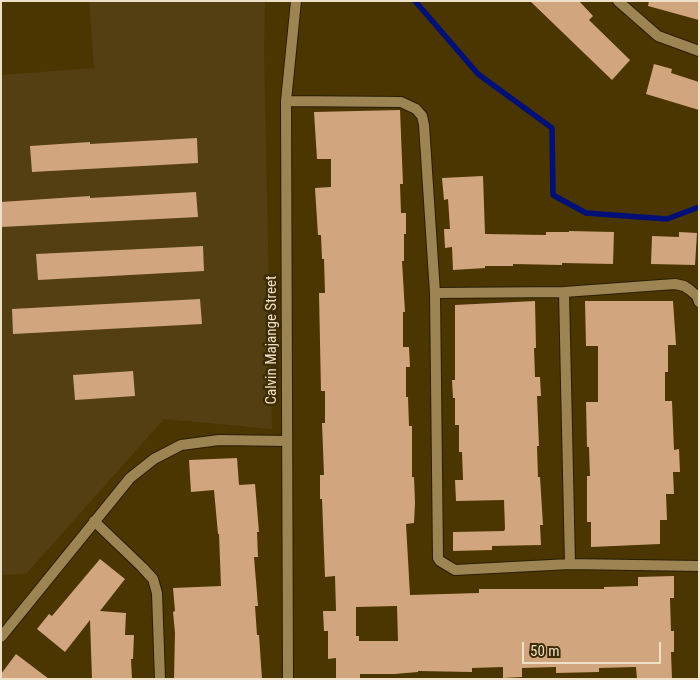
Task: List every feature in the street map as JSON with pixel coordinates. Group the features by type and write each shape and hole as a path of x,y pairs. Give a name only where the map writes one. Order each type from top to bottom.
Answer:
{"street":[{"name":"Calvin Majange Street","path":"288,679 286,101 296,1"},
{"path":"618,1 626,10 658,36 699,51"},
{"path":"286,101 401,102 416,109 422,116 435,293 438,558 440,561 455,570 570,564 699,566"},
{"path":"435,293 564,292 675,284 690,290 697,296 699,302"},
{"path":"564,292 570,564"},
{"path":"1,637 130,478 154,459 181,445 220,440 287,441"},
{"path":"94,521 153,579 157,593 160,679"}],"shaded area":[{"path":"89,1 265,1 264,50 272,429 164,419 26,574 1,575 1,75 94,68"}],"building":[{"path":"530,1 579,1 593,16 589,20 630,60 612,80"},
{"path":"649,1 699,1 699,20 648,6"},
{"path":"654,64 672,69 671,73 699,82 699,110 646,94"},
{"path":"400,110 403,184 400,184 401,213 406,213 404,261 402,261 405,312 403,312 403,347 409,347 410,367 406,367 406,397 408,397 409,426 412,426 412,477 414,477 415,503 414,523 406,524 410,595 479,593 479,589 604,589 604,587 638,586 638,577 674,576 674,598 670,598 671,631 674,631 674,652 671,652 672,679 637,679 636,667 599,668 599,672 556,673 556,667 522,668 522,677 503,678 503,667 472,668 472,672 418,671 394,674 360,674 360,679 336,679 336,658 328,659 328,631 324,631 323,611 336,611 335,576 325,577 322,499 320,499 320,475 324,475 322,423 325,423 325,391 321,391 319,293 325,293 324,259 322,259 321,235 318,235 315,188 331,187 331,159 317,159 314,112","holes":["397,606 398,641 359,641 359,636 356,636 356,607"]},
{"path":"197,138 198,163 32,172 30,146"},
{"path":"483,176 485,234 546,235 546,232 614,232 613,264 513,264 513,266 485,266 485,268 453,270 452,247 445,248 444,229 450,229 448,199 444,200 442,178"},
{"path":"196,192 198,217 1,227 1,202"},
{"path":"679,232 697,233 695,265 651,264 652,236 679,237"},
{"path":"203,246 204,271 38,280 36,254"},
{"path":"200,299 202,324 13,334 12,309"},
{"path":"535,301 535,377 540,377 541,396 537,396 539,446 537,446 543,525 540,525 541,545 492,546 492,550 453,551 453,532 504,531 505,529 504,500 456,501 455,480 463,480 462,452 459,452 459,425 455,425 455,398 453,398 452,380 455,380 455,305"},
{"path":"585,301 673,301 676,345 668,345 668,372 665,372 665,401 672,401 674,450 679,449 680,472 673,472 674,494 666,494 667,520 660,520 660,544 591,547 591,522 587,522 587,476 590,476 586,402 598,402 598,346 586,346"},
{"path":"133,371 135,396 75,400 73,375"},
{"path":"237,458 239,485 255,484 259,532 257,532 258,557 254,557 258,606 255,606 262,679 174,679 175,633 173,612 175,611 173,588 221,586 219,534 214,490 191,492 189,460"},
{"path":"100,559 125,579 100,611 126,613 125,635 134,635 133,659 131,659 132,679 92,679 90,620 65,652 37,629 49,614 52,616"},
{"path":"16,654 49,679 1,679 1,674"}],"waterway":[{"path":"415,1 478,74 552,128 553,195 586,213 667,219 699,207"}]}
